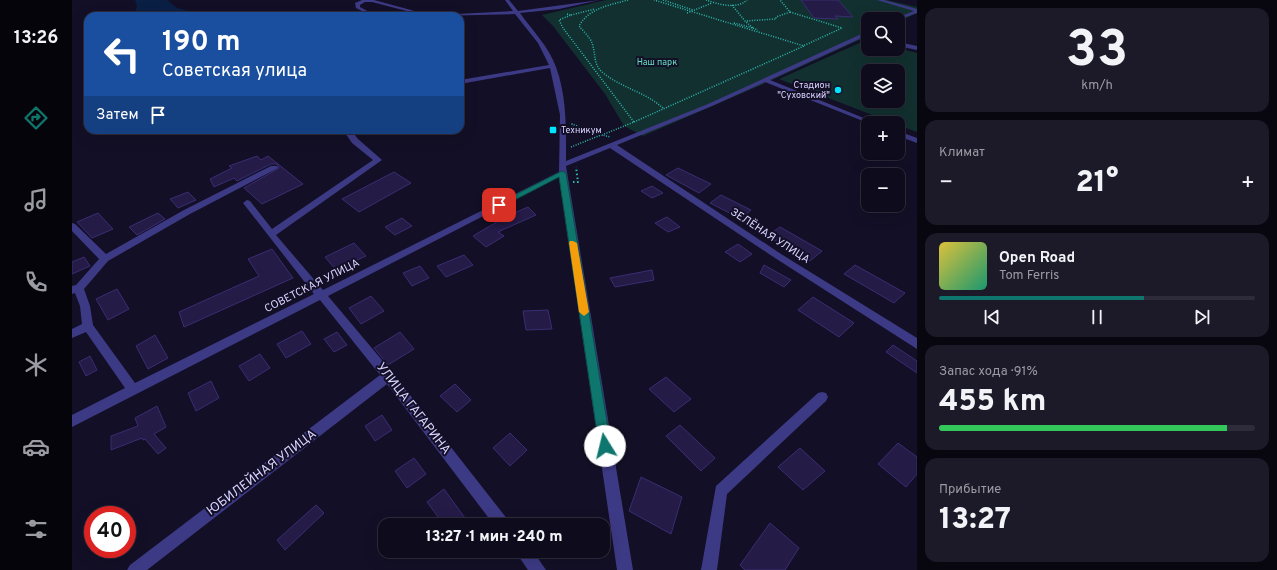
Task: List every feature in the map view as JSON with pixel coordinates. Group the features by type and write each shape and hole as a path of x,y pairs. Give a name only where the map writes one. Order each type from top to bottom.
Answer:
{"street":[{"path":"507,0 540,43 554,66 564,115 568,147 563,174 625,570"},
{"path":"464,14 572,5 598,0"},
{"path":"879,0 917,10"},
{"path":"384,5 381,9 363,12 358,8 357,4 359,2 372,1 414,12"},
{"path":"905,16 917,10"},
{"name":"СОВЕТСКАЯ УЛИЦА","path":"72,421 321,294 563,174 575,160 710,105 861,37"},
{"path":"905,45 917,48"},
{"path":"464,81 554,66"},
{"path":"765,80 861,118"},
{"path":"271,234 378,160 355,141 351,134"},
{"path":"905,136 917,141"},
{"name":"ЗЕЛЁНАЯ УЛИЦА","path":"611,145 778,256 917,344"},
{"path":"133,390 88,326 85,306 75,289 105,259 187,212 274,168"},
{"name":"УЛИЦА ГАГАРИНА","path":"247,203 388,376 498,518"},
{"path":"72,226 105,259"},
{"path":"72,334 88,326"},
{"name":"ЮБИЛЕЙНАЯ УЛИЦА","path":"135,570 388,376"},
{"path":"709,570 721,491 822,397"},
{"path":"529,558 538,570"}],"path":[{"path":"628,0 571,15 559,20 563,28 634,122"},
{"path":"654,0 804,46"},
{"path":"664,0 804,46"},
{"path":"706,0 732,5 743,4 747,0"},
{"path":"780,0 790,12"},
{"path":"687,13 712,2"},
{"path":"732,5 753,28"},
{"path":"599,8 583,19 579,26 592,42 593,56 602,72 631,89 658,101 664,109"},
{"path":"568,147 602,135 664,109 842,28 790,12 776,17 776,19 745,21"},
{"path":"565,14 571,15"},
{"path":"573,132 572,124 602,135 622,140"},
{"path":"568,147 573,140"},
{"path":"563,174 578,182 575,160"}],"green space":[{"name":"Наш парк","path":"606,0 887,0 917,7 917,13 905,19 905,12 861,12 861,39 761,85 643,136 624,126 605,94 553,26 542,15"},
{"name":"Стадион \"Суховский\"","path":"861,42 861,56 905,56 905,50 917,53 917,132 905,128 905,116 875,116 779,79"}],"water":[{"path":"135,0 167,0 177,8 188,11 135,12 137,6"}],"building":[{"path":"801,0 838,0 853,17 835,16 838,19 814,18"},
{"path":"257,156 261,160 268,156 303,184 262,204 244,188 279,168 277,164 271,164 237,181 234,178 214,187 210,179 232,168 229,166"},
{"path":"678,168 711,184 699,193 666,175"},
{"path":"394,172 411,183 359,212 342,199"},
{"path":"652,186 663,193 652,198 641,191"},
{"path":"188,192 196,200 178,208 170,199"},
{"path":"721,195 751,210 741,219 710,203"},
{"path":"528,207 536,215 498,232 504,236 486,247 473,236 505,217"},
{"path":"98,213 113,229 92,238 77,222"},
{"path":"158,213 165,219 137,235 129,227"},
{"path":"667,217 680,227 668,232 655,223"},
{"path":"402,218 412,226 395,235 385,227"},
{"path":"780,227 822,251 810,261 767,236"},
{"path":"354,243 366,256 336,270 325,257"},
{"path":"738,244 752,254 740,262 725,252"},
{"path":"272,249 293,278 184,327 179,312 259,276 248,259"},
{"path":"464,255 473,265 446,277 437,266"},
{"path":"84,257 90,266 72,274 72,262"},
{"path":"764,265 791,280 784,287 760,273"},
{"path":"855,265 905,293 894,303 844,274"},
{"path":"420,266 429,278 412,286 403,273"},
{"path":"652,270 654,280 615,287 610,278"},
{"path":"117,289 129,309 108,320 96,299"},
{"path":"371,296 384,311 361,324 349,308"},
{"path":"813,297 854,323 839,337 798,310"},
{"path":"548,310 552,329 526,330 523,311"},
{"path":"302,331 311,344 286,358 277,344"},
{"path":"337,332 347,345 334,352 324,339"},
{"path":"400,332 414,349 388,365 374,348"},
{"path":"155,335 168,358 148,369 136,346"},
{"path":"893,345 917,361 917,373 886,352"},
{"path":"260,354 270,368 249,381 239,366"},
{"path":"90,356 97,370 86,376 79,362"},
{"path":"666,377 691,399 674,412 649,389"},
{"path":"211,381 219,398 196,411 188,393"},
{"path":"455,384 471,400 457,412 440,396"},
{"path":"157,406 166,427 154,434 166,448 158,454 145,439 143,440 142,438 111,450 111,436 138,426 135,418"},
{"path":"382,415 392,430 375,441 365,426"},
{"path":"680,425 715,458 701,471 666,436"},
{"path":"510,433 527,450 510,466 493,448"},
{"path":"898,443 917,457 917,474 906,487 878,464"},
{"path":"800,448 825,471 803,490 778,467"},
{"path":"414,458 426,474 407,488 395,471"},
{"path":"641,477 682,497 671,534 629,511"},
{"path":"444,489 465,518 439,518 427,502"},
{"path":"316,505 324,513 285,550 277,540"},
{"path":"770,523 799,548 785,570 745,570 740,565"}],"slow traffic":[{"path":"573,243 584,312"}],"place":[{"name":"Стадион \"Суховский\"","path":"838,90"},
{"name":"Техникум","path":"553,130"}],"route":[{"path":"499,205 562,173 605,446"}]}
